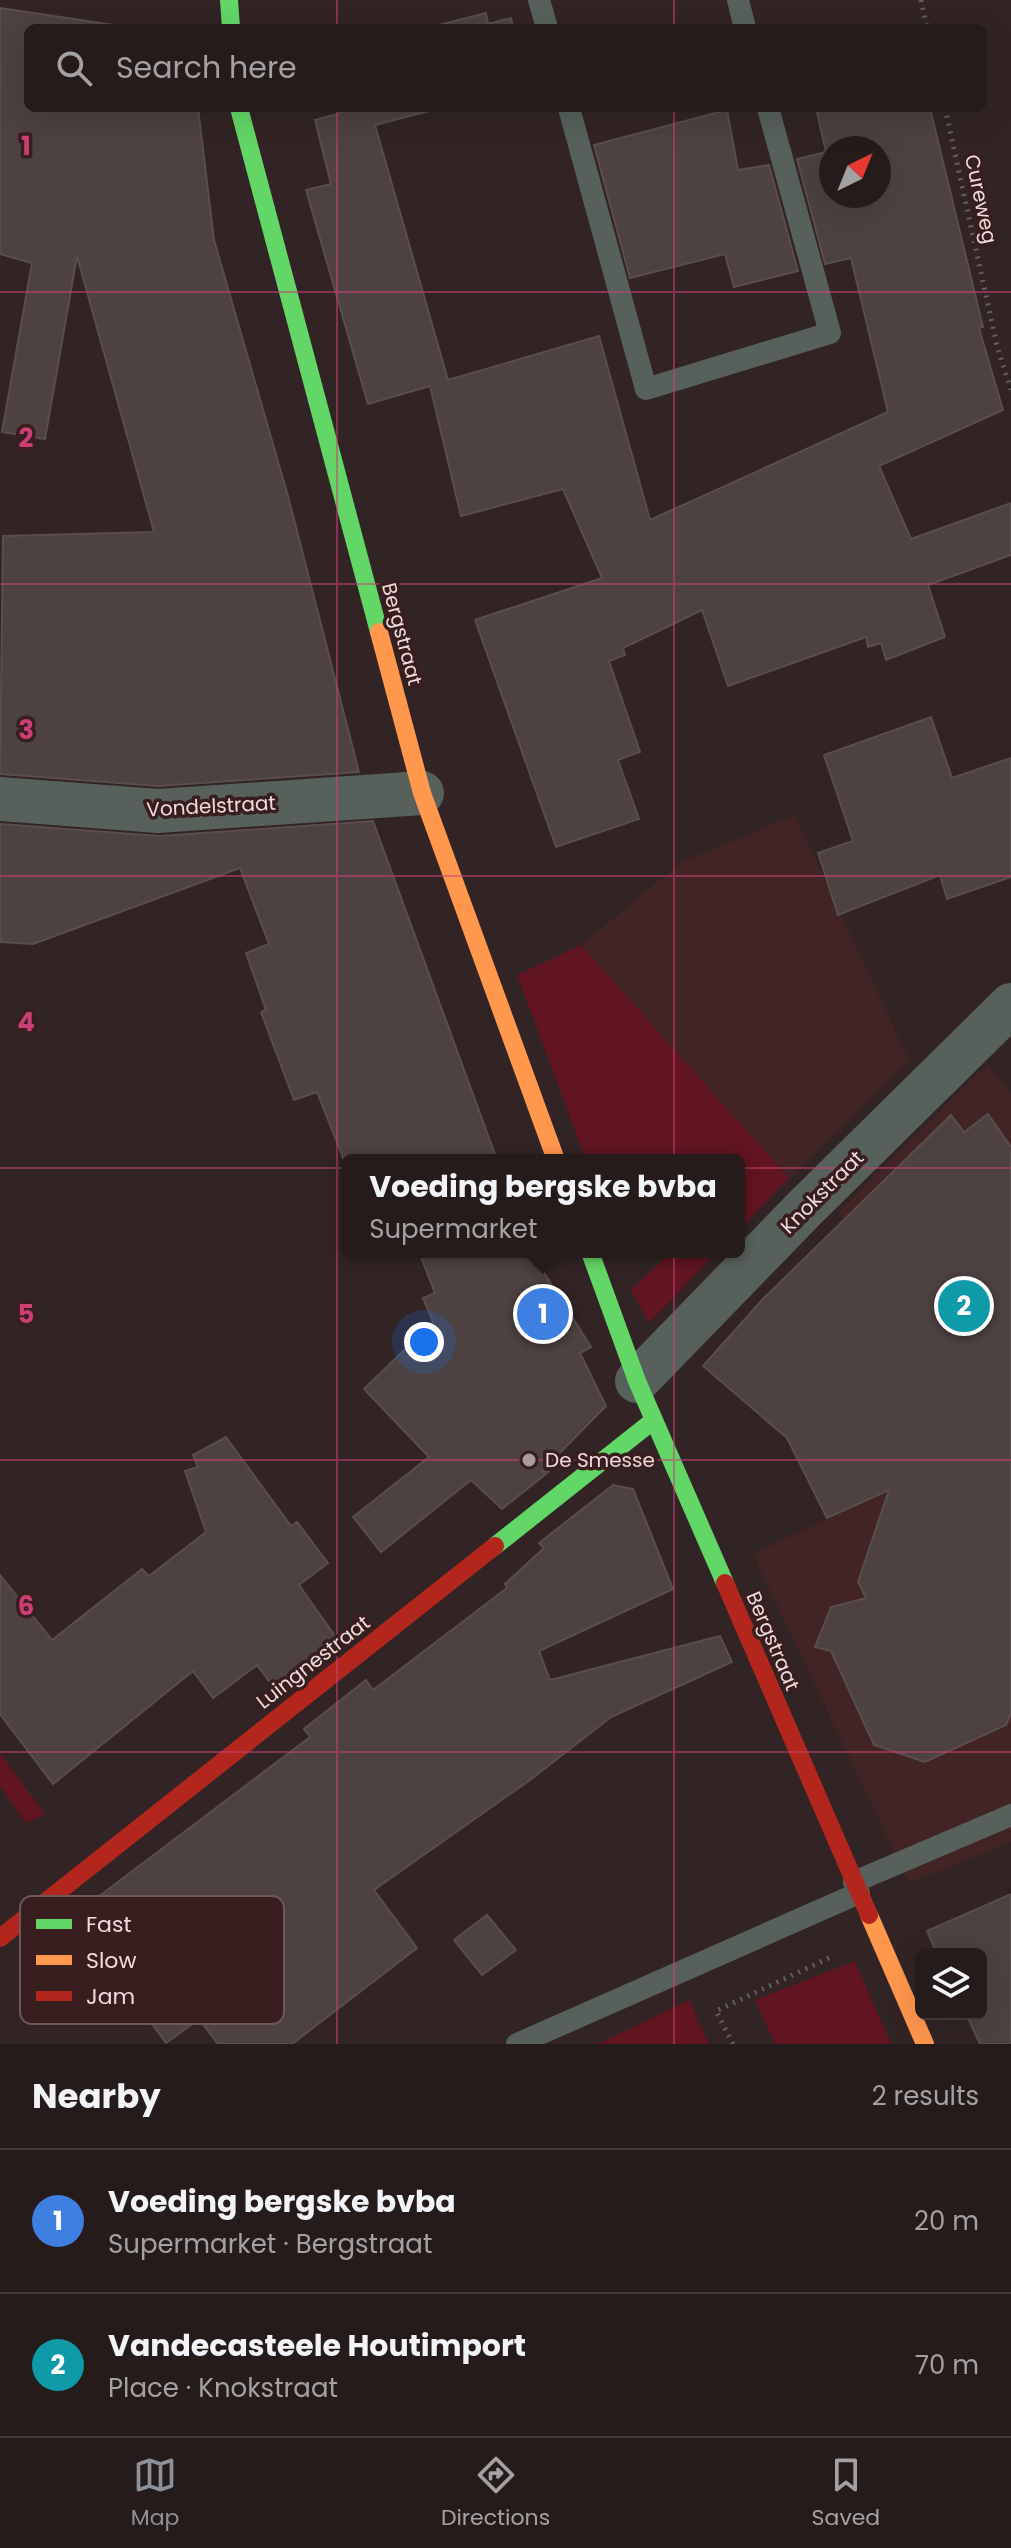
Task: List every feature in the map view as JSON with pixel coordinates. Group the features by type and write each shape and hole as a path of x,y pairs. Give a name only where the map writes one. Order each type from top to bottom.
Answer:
{"street":[{"path":"229,0 231,24"},
{"name":"Bergstraat","path":"240,112 422,793 554,1154"},
{"name":"Vondelstraat","path":"0,799 158,811 422,793"},
{"name":"Knokstraat","path":"646,1401 805,1208 1011,1005"},
{"name":"Bergstraat","path":"592,1258 646,1401 925,2044"},
{"name":"Luingnestraat","path":"51,1896 646,1401"},
{"name":"Luingnestraat","path":"0,1938 20,1921"}],"lane":[{"path":"539,0 546,24"},
{"path":"738,0 744,24"},
{"path":"570,112 646,389 830,333 769,112"},
{"path":"517,2044 1011,1815"}],"path":[{"path":"921,0 926,24"},
{"name":"Cureweg","path":"946,112 997,346 1011,390"},
{"path":"733,2044 716,2011 877,1935"}],"shaded area":[{"path":"795,815 909,1060 789,1178 581,945 682,862"},
{"path":"581,945 789,1178 745,1224 745,1154 584,1154 517,975"},
{"path":"988,1064 1011,1094 1011,1842 909,1883 753,1554 879,1494 926,1318 838,1212"},
{"path":"665,1258 711,1258 649,1323 631,1290"},
{"path":"0,1753 45,1814 26,1823 0,1786"},
{"path":"855,1961 891,2044 775,2044 755,2000"},
{"path":"689,2000 709,2044 598,2044"}],"building":[{"path":"0,8 107,24 24,24 24,112 198,112 214,240 288,496 359,772 158,786 0,774 3,536 154,532 77,256 45,439 2,432 32,263 0,254"},
{"path":"486,13 488,24 443,24"},
{"path":"511,18 512,24 488,24"},
{"path":"341,112 425,112 375,125 448,380 599,336 650,520 888,412 851,258 825,264 797,159 819,154 819,208 891,208 891,136 822,136 817,112 931,112 983,327 979,328 1003,410 879,466 911,539 1011,503 1011,555 928,585 945,637 886,660 881,643 868,647 866,637 728,686 702,610 623,648 625,655 609,661 640,752 618,760 639,819 556,847 475,620 602,578 563,489 461,516 430,386 368,404 306,190 331,184 315,120"},
{"path":"727,112 738,170 769,165 798,271 734,287 725,254 630,278 594,145"},
{"path":"931,717 952,778 1011,758 1011,877 947,899 940,875 838,915 818,853 853,841 824,755"},
{"path":"373,821 495,1154 342,1154 317,1092 294,1100 261,1012 266,1010 246,953 269,944 240,868 33,944 0,942 0,824 160,836"},
{"path":"988,1114 1011,1147 1011,1713 1006,1725 925,1762 874,1745 831,1651 815,1647 831,1607 866,1598 858,1582 889,1490 827,1518 787,1438 703,1366 762,1300 951,1115 964,1132"},
{"path":"421,1258 535,1258 591,1347 580,1353 606,1406 542,1471 548,1472 502,1509 471,1480 381,1552 353,1517 429,1457 364,1389 433,1322 423,1298 435,1293"},
{"path":"226,1437 291,1526 297,1522 328,1563 299,1585 337,1639 275,1689 257,1665 213,1698 193,1671 53,1784 0,1714 0,1575 52,1640 142,1569 149,1576 206,1532 185,1471 198,1467 193,1455"},
{"path":"613,1485 633,1489 673,1589 539,1651 550,1680 720,1636 732,1662 611,1717 530,1780 374,1890 417,1948 292,2044 218,2044 203,2024 284,2024 284,1896 99,1896 310,1737 304,1729 366,1680 373,1690 507,1588 505,1584 544,1548 539,1543"},
{"path":"1011,1894 1011,2044 980,2044 969,2020 987,2020 987,1948 934,1948 927,1931"},
{"path":"487,1915 516,1950 482,1975 454,1940"},
{"path":"152,2024 192,2024 166,2043"}],"traffic: fast":[{"path":"229,0 231,24"},
{"path":"240,112 379,632"},
{"path":"592,1258 637,1381 725,1583"},
{"path":"495,1546 654,1420"}],"traffic: slow":[{"path":"379,632 422,793 554,1154"},
{"path":"869,1915 925,2044"}],"traffic: jam":[{"path":"53,1896 495,1546"},
{"path":"725,1583 869,1915"},
{"path":"0,1938 20,1922"}],"place":[{"name":"Vandecasteele Houtimport","path":"964,1306"},
{"name":"Voeding bergske bvba","path":"543,1314"},
{"name":"De Smesse","path":"529,1460"}]}
